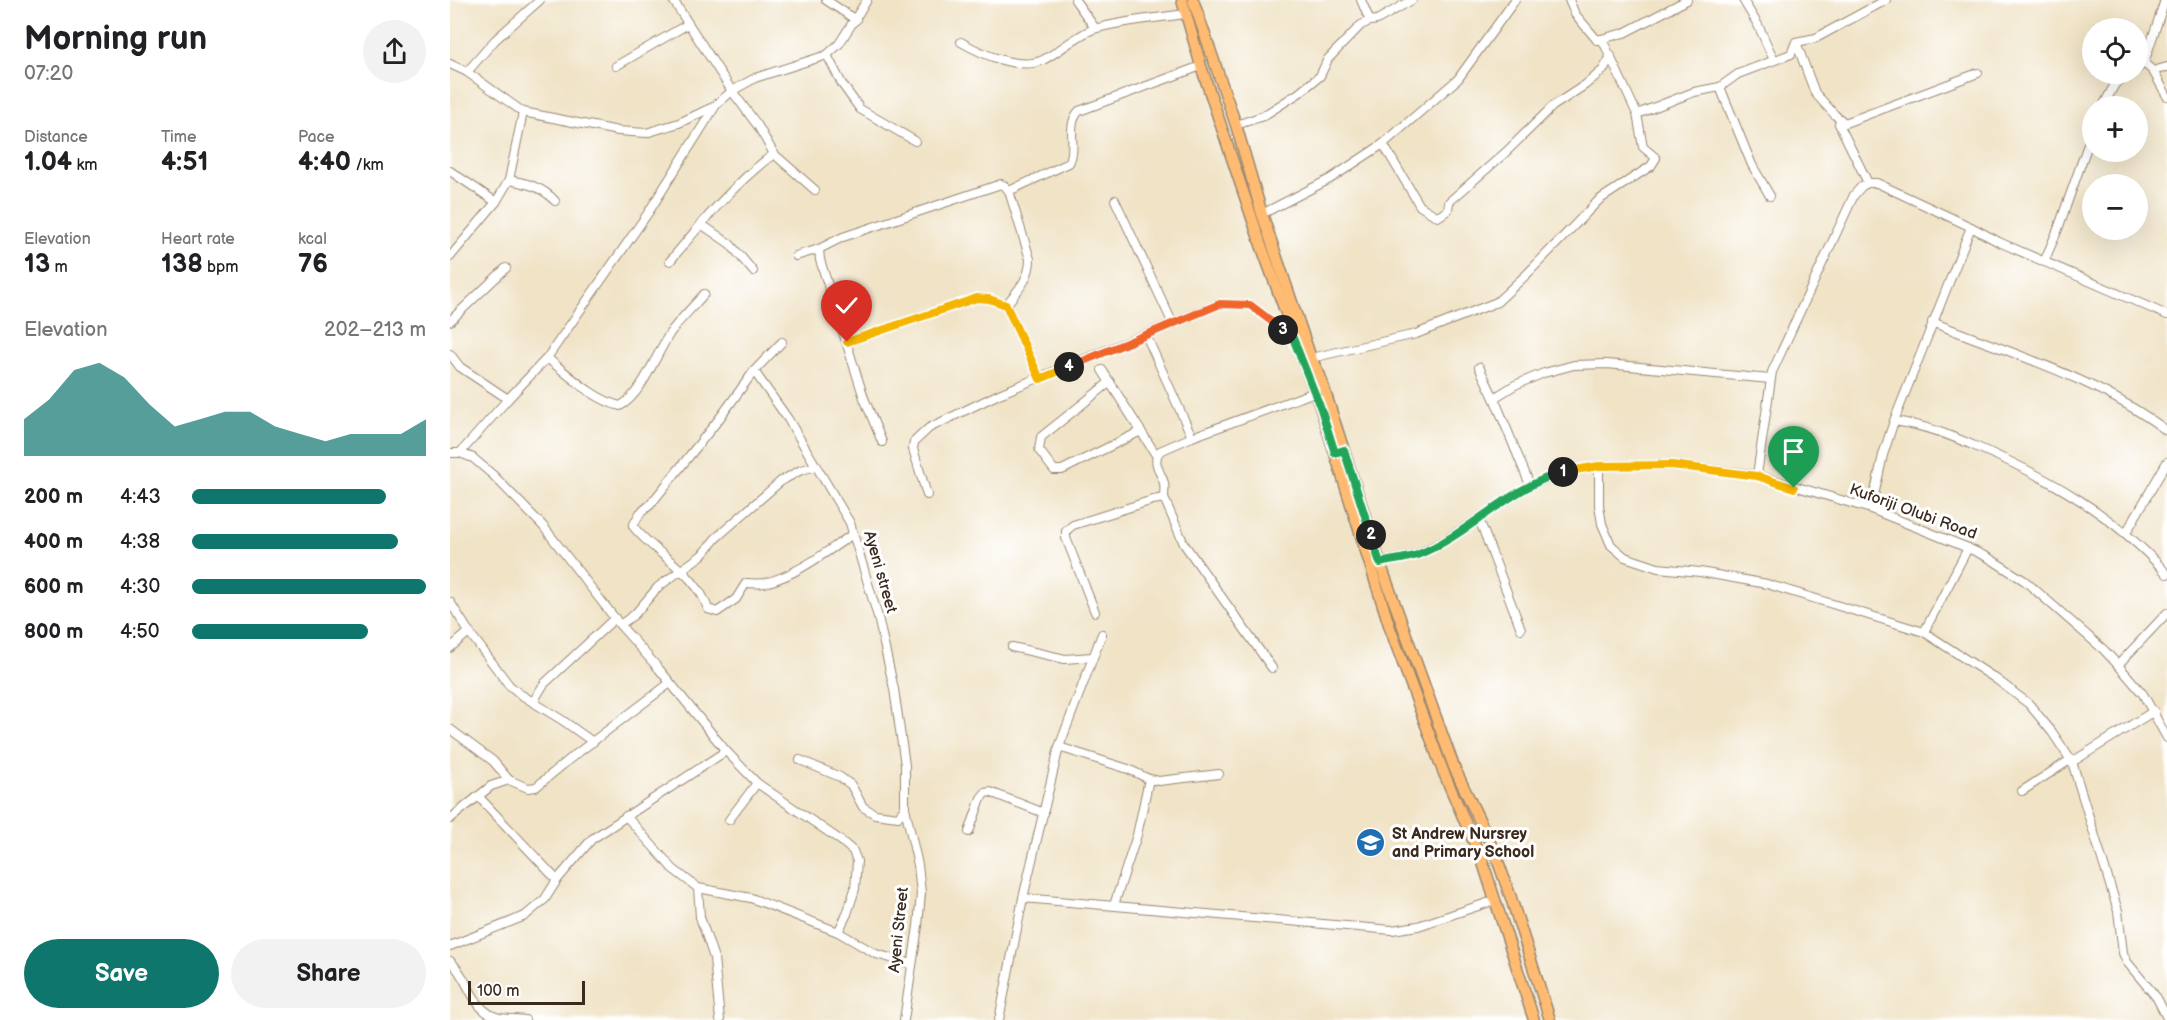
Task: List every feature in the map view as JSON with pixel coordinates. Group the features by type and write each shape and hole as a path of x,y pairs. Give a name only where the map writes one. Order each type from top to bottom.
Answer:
{"main road":[{"path":"1182,0 1201,66 1293,338 1340,452 1454,767 1495,853 1550,1020"},
{"path":"1193,0 1236,125 1262,214 1311,358 1320,375 1391,632 1443,771 1483,863 1534,1020"},
{"path":"1443,771 1454,767"}],"street":[{"path":"467,72 495,40 540,0"},
{"path":"673,0 732,91 758,126 774,154 814,190"},
{"path":"826,0 856,20"},
{"path":"450,64 467,72 523,112 618,131 646,133 679,123 716,105 732,91 755,78 827,55 839,44 867,0"},
{"path":"1075,0 1095,28"},
{"path":"1361,0 1370,21"},
{"path":"1236,125 1263,116 1299,93 1320,76 1328,59 1361,25 1377,20 1412,0"},
{"path":"1262,214 1330,179 1383,144 1458,79 1515,0"},
{"path":"1569,0 1575,14 1597,40"},
{"path":"1597,40 1624,33 1687,0"},
{"path":"1743,0 1758,25 1774,60"},
{"path":"1796,42 1816,38 1886,0"},
{"path":"2148,46 2165,0"},
{"path":"961,42 992,57 1032,63 1042,60 1095,28 1185,14"},
{"path":"616,66 687,24"},
{"path":"1311,358 1416,334 1497,302 1599,200 1651,166 1656,158 1643,147 1637,114 1602,39 1597,40"},
{"path":"1637,114 1694,93 1720,87 1738,74 1791,54 1796,42"},
{"path":"1796,42 1815,93 1845,123"},
{"path":"827,55 842,84 860,109 915,141"},
{"path":"1383,144 1420,206 1438,216 1448,210 1449,202 1506,152 1553,106 1604,70 1611,56"},
{"path":"1009,192 1069,163 1072,153 1072,122 1079,111 1201,66"},
{"path":"2153,71 2167,67"},
{"path":"2148,68 2153,71 2167,96"},
{"path":"1868,183 1839,124 1978,73"},
{"path":"1720,87 1752,165 1770,196"},
{"path":"460,453 548,358 648,213 716,105"},
{"path":"450,256 496,202 509,180 523,112"},
{"path":"670,261 701,224 760,164 774,154"},
{"path":"2044,262 2082,161"},
{"path":"450,171 496,202"},
{"path":"509,180 542,190 555,201"},
{"path":"796,256 819,249 843,237 1001,183 1009,192 1030,260 1030,271 1025,282 1006,305"},
{"path":"1757,476 1770,379 1854,195 1868,183 1877,183 1899,192 1999,242 2167,315"},
{"path":"1115,200 1173,324"},
{"path":"701,224 740,253 753,271"},
{"path":"1871,509 1883,455 1894,421 1971,226"},
{"path":"819,249 820,260 864,398 882,442"},
{"path":"450,321 506,268"},
{"path":"548,358 595,394 620,406 634,393 671,332 705,294"},
{"path":"847,342 977,298 989,299 1006,305 1040,379"},
{"path":"927,495 913,449 914,442 929,428 999,394 1220,304 1250,305 1293,338"},
{"path":"1932,322 2071,375 2113,395 2167,431"},
{"path":"1146,335 1192,437"},
{"path":"782,342 754,371 707,435 650,505 635,518 633,526 699,589 708,609 717,612 736,598 746,583 764,583 788,573 811,562 854,534"},
{"path":"450,354 460,367 508,399"},
{"path":"1494,398 1534,377 1574,365 1606,364 1770,379"},
{"path":"1479,367 1530,484"},
{"path":"1102,370 1156,455 1165,486 1164,498 1184,544 1272,668"},
{"name":"Ayeni street","path":"754,371 788,419 817,466 854,534 878,617 894,689 905,765 905,808"},
{"path":"1110,382 1041,437 1039,450 1054,470 1062,470 1141,431"},
{"path":"1156,455 1192,437 1314,392"},
{"path":"1894,421 1919,424 1936,430 2003,458 2057,485 2126,533 2167,574"},
{"path":"450,453 460,453 473,458 543,526 726,751 757,783 853,851 856,861 855,889 848,914 838,932"},
{"path":"2126,533 2167,462"},
{"name":"Kuforiji Olubi Road","path":"1380,563 1416,555 1479,519 1530,484 1564,472 1599,466 1672,465 1757,476 1871,509 1968,548 1989,558 2025,581 2118,665 2143,694 2167,738"},
{"path":"533,702 544,684 618,621 635,614 658,587 702,555 716,538 781,481 801,470 817,466"},
{"path":"1599,466 1599,505 1602,524 1611,544 1625,557 1658,568 1700,572 1767,584 1924,632 1996,679 2029,704 2052,732 2071,761 2118,911 2123,953 2127,962 2157,998 2167,1018"},
{"path":"1095,612 1066,538 1066,531 1073,525 1164,498"},
{"path":"1479,519 1521,628"},
{"path":"1924,632 1968,548"},
{"path":"450,602 509,685 593,742"},
{"path":"2118,665 2167,613"},
{"path":"450,648 470,632"},
{"path":"999,1020 1023,898 1059,747 1102,634"},
{"path":"1012,647 1065,659 1092,657"},
{"path":"450,729 493,761 509,780 528,788 536,787 670,683"},
{"path":"2022,791 2154,711"},
{"path":"1059,747 1159,781 1219,774"},
{"path":"450,946 525,916 545,899 557,880 592,839 726,751"},
{"path":"800,760 840,777 851,785 863,807 874,814 898,818 905,808"},
{"path":"1114,905 1137,835 1149,779"},
{"path":"450,819 491,786 509,780"},
{"path":"729,820 757,783"},
{"path":"969,832 981,798 985,793 990,792 1044,813"},
{"path":"478,796 557,880"},
{"name":"Ayeni Street","path":"904,1020 921,893 918,865 905,808"},
{"path":"626,816 673,869 698,888 751,898 838,932 876,954 912,964"},
{"path":"698,888 700,917 714,958 720,1020"},
{"path":"1023,898 1392,930 1418,926 1496,900"},
{"path":"450,961 460,973 482,1010 499,1018 525,1020"}],"place":[{"name":"St Andrew Nursrey and Primary School","path":"1371,843"}],"route":[{"path":"847,342 977,298 989,299 1006,305 1040,379 1220,304 1250,305 1293,338 1321,409 1335,453 1344,450 1380,563 1416,555 1446,540 1530,484 1564,472 1599,466 1672,465 1757,476 1794,488"}]}
